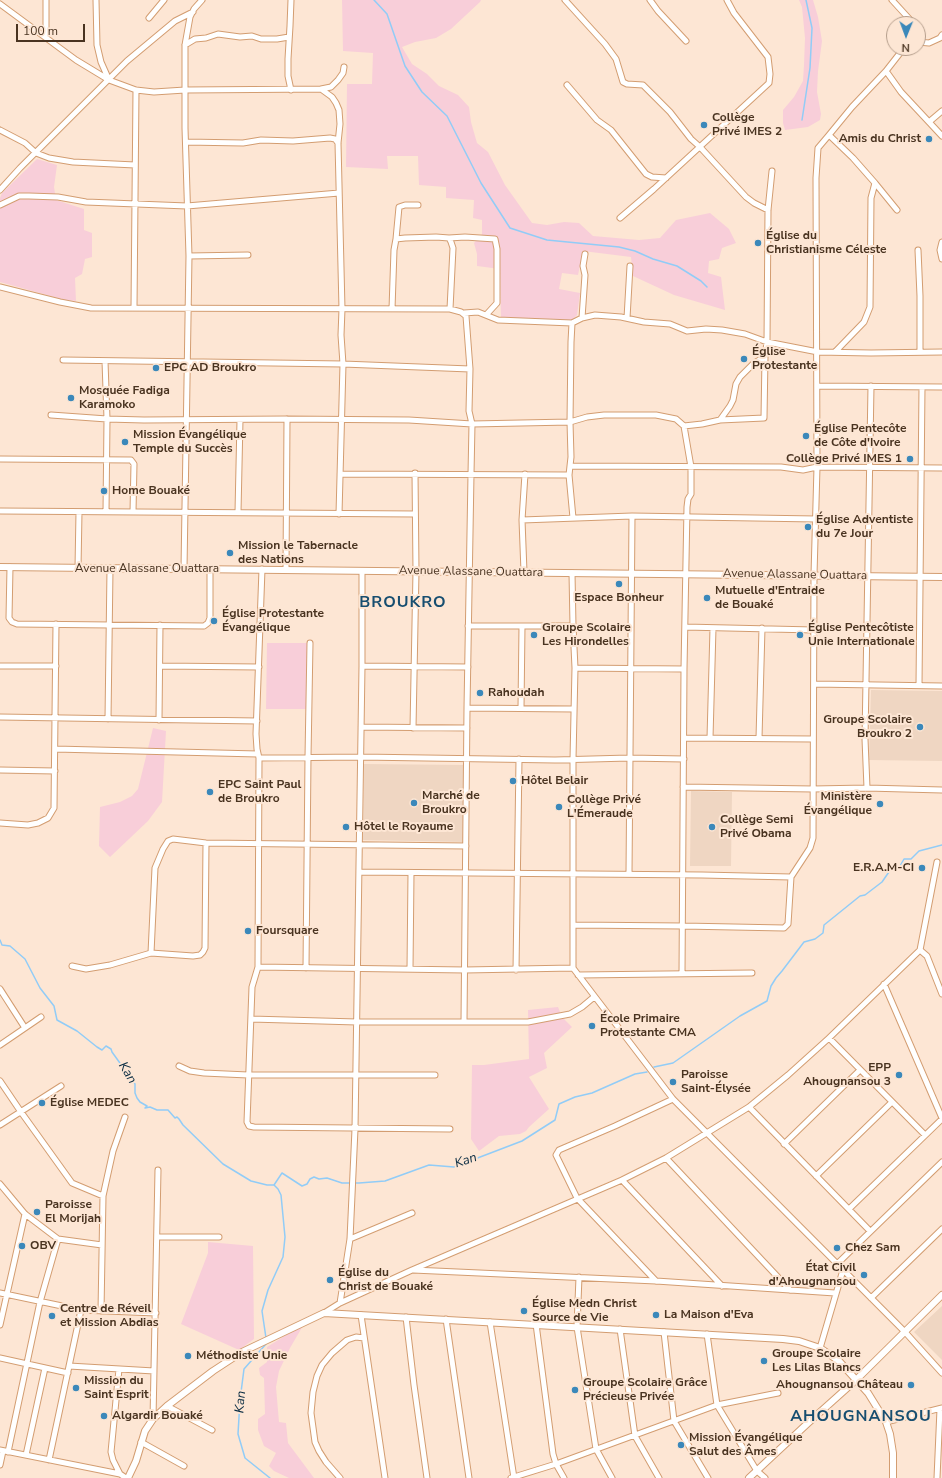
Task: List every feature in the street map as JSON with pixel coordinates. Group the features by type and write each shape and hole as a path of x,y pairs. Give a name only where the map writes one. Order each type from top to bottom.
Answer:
{"street":[{"path":"46,0 46,36"},
{"path":"96,0 96,25 100,62 109,80"},
{"path":"149,18 164,0"},
{"path":"184,569 189,256 185,128 185,45 188,24 193,12 202,0"},
{"path":"291,0 288,76 291,90"},
{"path":"565,0 605,44 616,59 623,82 626,84 643,85 659,100 691,139 746,197 768,210"},
{"path":"650,0 658,11 686,41"},
{"path":"620,218 666,178 769,83 770,74 768,57 734,13 727,0"},
{"path":"892,0 907,16"},
{"path":"1,3 30,27 46,36 76,60 109,80 136,90 154,92 185,90 321,89 331,86 338,80 344,67"},
{"path":"0,190 10,178 127,61 175,21 193,12"},
{"path":"185,45 196,39 206,38 218,34 240,38 252,36 261,39 290,37"},
{"path":"926,43 930,43 940,38 942,35"},
{"path":"573,925 784,928 788,924 791,877 810,848 813,838 814,575 818,352 816,164 818,148 898,56"},
{"path":"88,67 99,65 100,62"},
{"path":"886,71 901,92 942,136"},
{"path":"567,86 583,106 603,126 611,130 646,174 652,177 666,178"},
{"path":"321,89 332,97 339,110 340,124 338,143 342,309 341,335 343,364 339,514"},
{"path":"134,308 136,90"},
{"path":"929,122 942,111"},
{"path":"0,130 36,153 61,161 135,165"},
{"path":"829,135 853,158 897,210"},
{"path":"186,142 243,143 261,140 294,141 330,138 335,139 338,143"},
{"path":"684,426 720,420 764,418 765,357 767,342 768,210 772,171"},
{"path":"835,352 864,322 870,307 872,198 875,183"},
{"path":"0,205 20,196 58,197 86,202 187,206 340,193"},
{"path":"392,309 394,250 399,207 406,205 418,205"},
{"path":"396,239 465,237 495,239 497,249 497,303 486,315"},
{"path":"449,238 453,248 450,309"},
{"path":"942,242 940,250 942,259"},
{"path":"918,250 920,352"},
{"path":"582,318 585,275 582,266 585,254"},
{"path":"189,256 248,255"},
{"path":"627,318 630,266"},
{"path":"0,287 91,308 450,309 464,313 478,312 498,320 572,323 582,318 595,315 670,324 687,331 706,329 739,332 767,342 818,352 942,352"},
{"path":"464,313 466,316 470,370 469,417 472,424 466,758 464,1022"},
{"path":"572,323 570,422 571,466 569,475 573,518"},
{"path":"720,420 733,400 736,384 740,377 754,363 765,357"},
{"path":"63,360 343,364 470,370"},
{"path":"105,360 107,419 106,512"},
{"path":"817,386 942,387"},
{"path":"867,788 865,739 871,386"},
{"path":"919,685 922,387"},
{"path":"51,415 107,419 409,420 472,424 570,422 587,417 656,415 676,419 684,426 691,467 691,494 688,499 687,517 684,669 682,974"},
{"path":"286,570 285,514 287,419"},
{"path":"238,512 240,420"},
{"path":"0,458 131,460 134,464 133,512"},
{"path":"571,466 781,467 803,470 817,468 869,467 942,468"},
{"path":"340,474 416,473 569,475"},
{"path":"413,728 416,473"},
{"path":"524,572 522,520 525,474"},
{"path":"0,511 415,514"},
{"path":"78,568 79,512"},
{"path":"522,520 632,516 816,518"},
{"path":"629,874 632,516"},
{"name":"Avenue Alassane Ouattara","path":"0,567 942,577"},
{"path":"10,567 9,618 12,622 17,624 204,626 208,623 210,569"},
{"path":"108,719 108,624 110,569"},
{"path":"262,569 257,721 257,749 259,756 258,967 252,987 247,1122 250,1126 254,1127 450,1129"},
{"path":"340,1303 350,1239 355,1129 361,757 362,571"},
{"path":"572,573 575,668 573,759 573,968 673,1099 905,1332 942,1373"},
{"path":"0,823 38,823 48,818 54,808 56,624"},
{"path":"159,720 160,625"},
{"path":"468,626 573,626"},
{"path":"521,708 522,626"},
{"path":"685,627 814,630"},
{"path":"710,738 713,628"},
{"path":"759,738 762,628"},
{"path":"306,968 310,643"},
{"path":"0,666 56,666"},
{"path":"160,666 259,667"},
{"path":"362,666 468,667"},
{"path":"575,668 684,669"},
{"path":"814,684 942,686"},
{"path":"467,708 574,709"},
{"path":"0,717 257,721"},
{"path":"361,727 467,728"},
{"path":"684,738 813,739"},
{"path":"55,749 308,757 684,759"},
{"path":"516,970 519,759"},
{"path":"0,770 55,771"},
{"path":"683,787 942,790"},
{"path":"152,954 156,868 163,849 168,841 173,839 206,843 466,846"},
{"path":"72,966 86,970 152,954 200,955 205,948 206,843"},
{"path":"4,1451 120,1474 127,1478 136,1461 145,1431 153,1419 167,1406 213,1371 242,1352 324,1313 340,1303 412,1270 622,1180 666,1158 707,1134 749,1107 788,1075 920,950 937,862"},
{"path":"359,872 683,874 791,877"},
{"path":"410,969 411,873"},
{"path":"920,950 927,956 942,994"},
{"path":"258,967 465,970 573,968"},
{"path":"578,975 752,973"},
{"path":"849,1209 942,1118 884,984"},
{"path":"0,989 26,1028"},
{"path":"251,1019 357,1022 528,1022 570,1014 582,1007 594,997"},
{"path":"0,1045 41,1018"},
{"path":"828,1038 924,1136"},
{"path":"179,1066 190,1071 204,1073 248,1075 435,1075"},
{"path":"784,1144 860,1070"},
{"path":"0,1081 72,1184 104,1196"},
{"path":"0,1125 61,1086"},
{"path":"656,1281 577,1198 556,1155 558,1150 673,1099"},
{"path":"936,1104 942,1101"},
{"path":"816,1176 892,1102"},
{"path":"749,1107 870,1231"},
{"path":"101,1311 104,1196 113,1151 125,1117"},
{"path":"666,1158 790,1290"},
{"path":"837,1264 942,1162"},
{"path":"153,1419 158,1170"},
{"path":"622,1180 722,1286"},
{"path":"0,1184 25,1214 58,1239 102,1244"},
{"path":"350,1239 412,1213"},
{"path":"0,1324 25,1214"},
{"path":"871,1298 942,1229"},
{"path":"157,1237 219,1237"},
{"path":"0,1464 26,1364 40,1302 58,1239"},
{"path":"412,1270 656,1281 835,1293"},
{"path":"820,1348 843,1270"},
{"path":"579,1277 577,1327 596,1449 612,1478"},
{"path":"0,1293 81,1310 156,1312"},
{"path":"749,1478 856,1380 942,1295"},
{"path":"49,1460 81,1310"},
{"path":"324,1313 707,1334 799,1341 820,1348 839,1361 868,1393 886,1422 890,1434 893,1453 892,1478"},
{"path":"361,1315 385,1478"},
{"path":"406,1317 427,1478"},
{"path":"446,1319 469,1478"},
{"path":"490,1322 513,1478 635,1436 717,1405 778,1393"},
{"path":"536,1324 553,1454 556,1464 564,1478"},
{"path":"620,1329 635,1436 659,1478"},
{"path":"664,1332 674,1421 708,1478"},
{"path":"707,1334 717,1405 757,1471 765,1478"},
{"path":"340,1478 326,1462 319,1451 316,1442 311,1413 313,1392 317,1376 322,1365 332,1352 347,1340 356,1337 364,1338"},
{"path":"0,1358 68,1373"},
{"path":"69,1366 154,1370"},
{"path":"26,1456 45,1368"},
{"path":"119,1369 111,1452 120,1474"},
{"path":"167,1406 212,1430"},
{"path":"886,1422 941,1408 938,1478"},
{"path":"141,1442 184,1466"}],"shaded area":[{"path":"342,0 481,0 451,29 436,38 415,42 402,47 412,64 427,74 439,86 458,95 469,107 471,122 477,143 488,152 505,185 532,223 547,225 564,222 579,223 593,236 639,240 660,238 676,220 710,213 729,229 736,243 722,248 719,259 709,261 708,273 721,277 725,310 674,295 633,276 631,257 583,251 578,275 562,273 559,289 580,293 577,315 571,321 501,320 500,269 477,266 477,254 474,243 482,234 482,220 473,218 474,200 446,198 446,187 419,185 418,156 387,156 388,169 346,167 347,84 372,84 373,53 343,51"},
{"path":"799,0 813,0 818,17 822,41 817,92 821,114 820,120 808,127 785,130 783,123 783,110 794,97 803,81 805,38 802,7"},
{"path":"37,159 57,165 54,187 56,200 84,209 84,230 92,233 92,257 85,259 82,274 75,278 76,301 65,300 0,282 0,198 2,193"},
{"path":"267,643 308,643 307,709 266,709"},
{"path":"871,690 942,691 942,761 869,760"},
{"path":"153,728 166,731 162,802 148,821 110,857 99,846 100,807 120,802 132,796 138,789"},
{"name":"Marché de Broukro","path":"364,764 465,765 464,842 363,840"},
{"path":"691,791 732,792 731,866 690,866"},
{"path":"558,1007 562,1017 572,1027 544,1053 547,1068 529,1077 549,1109 526,1131 520,1134 499,1136 479,1151 471,1139 472,1065 484,1065 529,1059 528,1010"},
{"path":"208,1242 253,1246 254,1339 239,1350 181,1324 208,1253"},
{"path":"942,1306 942,1360 914,1332"},
{"path":"304,1324 279,1371 276,1387 279,1422 286,1423 288,1443 314,1478 289,1478 274,1471 269,1466 276,1453 264,1446 258,1430 258,1419 265,1414 264,1378 260,1375 259,1368 267,1362 267,1347"}],"waterway":[{"path":"374,0 387,14 405,66 422,92 447,116 481,183 510,228 547,240 619,247 635,251 653,259 677,266 701,281 707,287"},
{"path":"802,120 810,68 812,28 806,0"},
{"path":"654,1067 673,1063 740,1016 767,1001 771,986 776,978 804,942 815,939 823,933 824,925 860,896 865,895 882,882 891,869 900,866 904,859 911,859 919,851 942,845"},
{"name":"Kan","path":"0,940 2,945 10,946 25,959 40,988 54,1006 57,1020 77,1031 102,1050 106,1046 111,1049 135,1084 135,1093 137,1098 140,1102 147,1106 145,1108 150,1107 157,1110 168,1110 175,1118 177,1117 183,1125 223,1164 251,1181 267,1185 274,1185 282,1173 302,1186 307,1184 310,1179 314,1177 319,1179 327,1178 342,1183 359,1183 385,1181 429,1165 454,1167 522,1141 555,1120 559,1104 575,1097 592,1093 635,1074 647,1072"},
{"name":"Kan","path":"266,1338 262,1311 268,1290 283,1257 285,1237 281,1195 274,1185"},
{"name":"Kan","path":"266,1344 244,1369 238,1434 245,1458 270,1478"}],"place":[{"name":"Collège Privé IMES 2","path":"704,125"},
{"name":"Amis du Christ","path":"929,139"},
{"name":"Église du Christianisme Céleste","path":"758,243"},
{"name":"Église Protestante","path":"744,359"},
{"name":"EPC AD Broukro","path":"156,368"},
{"name":"Mosquée Fadiga Karamoko","path":"71,398"},
{"name":"Église Pentecôte de Côte d'Ivoire","path":"806,436"},
{"name":"Mission Évangélique Temple du Succès","path":"125,442"},
{"name":"Collège Privé IMES 1","path":"910,459"},
{"name":"Home Bouaké","path":"104,491"},
{"name":"Église Adventiste du 7e Jour","path":"808,527"},
{"name":"Mission le Tabernacle des Nations","path":"230,553"},
{"name":"Espace Bonheur","path":"619,584"},
{"name":"Mutuelle d'Entraide de Bouaké","path":"707,598"},
{"name":"Église Protestante Évangélique","path":"214,621"},
{"name":"Groupe Scolaire Les Hirondelles","path":"534,635"},
{"name":"Église Pentecôtiste Unie Internationale","path":"800,635"},
{"name":"Rahoudah","path":"480,693"},
{"name":"Groupe Scolaire Broukro 2","path":"920,727"},
{"name":"Hôtel Belair","path":"513,781"},
{"name":"EPC Saint Paul de Broukro","path":"210,792"},
{"name":"Marché de Broukro","path":"414,803"},
{"name":"Ministère Évangélique","path":"880,804"},
{"name":"Collège Privé L'Émeraude","path":"559,807"},
{"name":"Hôtel le Royaume","path":"346,827"},
{"name":"Collège Semi Privé Obama","path":"712,827"},
{"name":"E.R.A.M-CI","path":"922,868"},
{"name":"Foursquare","path":"248,931"},
{"name":"École Primaire Protestante CMA","path":"592,1026"},
{"name":"EPP Ahougnansou 3","path":"899,1075"},
{"name":"Paroisse Saint-Élysée","path":"673,1082"},
{"name":"Église MEDEC","path":"42,1103"},
{"name":"Paroisse El Morijah","path":"37,1212"},
{"name":"OBV","path":"22,1246"},
{"name":"Chez Sam","path":"837,1248"},
{"name":"État Civil d'Ahougnansou","path":"864,1275"},
{"name":"Église du Christ de Bouaké","path":"330,1280"},
{"name":"Église Medn Christ Source de Vie","path":"524,1311"},
{"name":"La Maison d'Eva","path":"656,1315"},
{"name":"Centre de Réveil et Mission Abdias","path":"52,1316"},
{"name":"Méthodiste Unie","path":"188,1356"},
{"name":"Groupe Scolaire Les Lilas Blancs","path":"764,1361"},
{"name":"Ahougnansou Château","path":"911,1385"},
{"name":"Mission du Saint Esprit","path":"76,1388"},
{"name":"Groupe Scolaire Grâce Précieuse Privée","path":"575,1390"},
{"name":"Algardir Bouaké","path":"104,1416"},
{"name":"Mission Évangélique Salut des Âmes","path":"681,1445"}],"district":[{"name":"BROUKRO","path":"403,603"},
{"name":"AHOUGNANSOU","path":"861,1417"}]}
